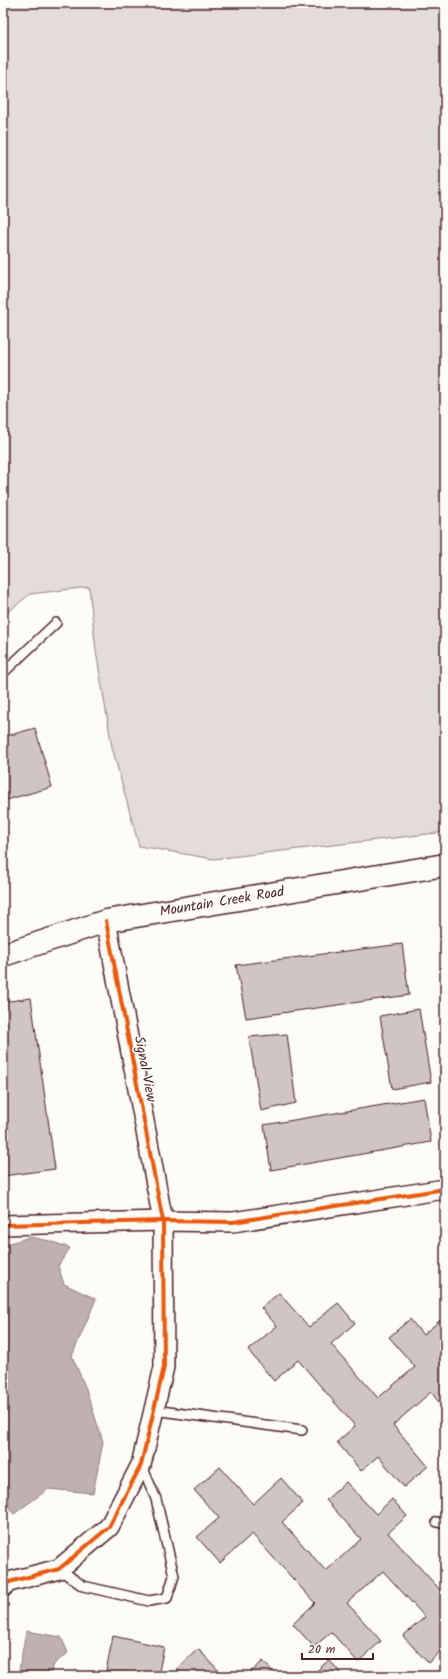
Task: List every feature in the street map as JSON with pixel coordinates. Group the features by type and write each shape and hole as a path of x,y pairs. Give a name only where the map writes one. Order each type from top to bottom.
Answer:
{"main road":[{"name":"Mountain Creek Road","path":"3,955 106,921 445,865"}],"street":[{"name":"Signal View","path":"59,1568 109,1527 141,1465 164,1367 163,1221 106,921"},
{"path":"3,1224 163,1221 233,1222 445,1189"},
{"path":"3,1587 9,1582 59,1568"}],"lane":[{"path":"3,673 56,623"},
{"path":"154,1410 302,1430"},
{"path":"59,1568 83,1586 149,1601 167,1598 174,1576 156,1499 141,1465"}],"shaded area":[{"path":"3,3 445,3 445,832 213,859 139,846 112,747 96,651 89,587 30,594 3,616"},
{"path":"30,1237 50,1241 70,1248 58,1266 64,1284 96,1299 72,1356 86,1389 103,1442 93,1493 48,1489 14,1514 3,1503 3,1245"},
{"path":"26,1631 61,1637 68,1653 54,1664 50,1676 18,1676"}],"building":[{"path":"35,728 52,787 3,801 3,737"},
{"path":"402,944 409,995 246,1018 236,965"},
{"path":"31,998 55,1169 3,1176 3,1002"},
{"path":"419,1009 431,1082 392,1089 380,1016"},
{"path":"287,1034 296,1103 261,1111 249,1037"},
{"path":"424,1098 431,1142 271,1170 264,1125"},
{"path":"279,1293 309,1327 338,1303 355,1323 331,1344 378,1398 415,1367 389,1337 410,1319 423,1335 445,1316 445,1351 439,1356 445,1363 445,1410 431,1392 393,1425 428,1466 404,1487 378,1456 361,1471 337,1442 355,1426 298,1360 274,1381 248,1350 277,1326 261,1308"},
{"path":"220,1467 253,1504 281,1478 303,1503 282,1522 326,1571 361,1539 326,1500 346,1482 376,1514 392,1499 407,1516 388,1533 445,1595 445,1647 428,1663 403,1636 425,1617 383,1571 347,1603 381,1641 358,1662 331,1632 314,1647 293,1624 315,1603 252,1534 220,1563 197,1537 219,1518 194,1490"},
{"path":"113,1636 164,1647 158,1676 105,1676"},
{"path":"198,1649 224,1676 183,1676 177,1669"},
{"path":"329,1660 344,1676 311,1676"},
{"path":"263,1661 277,1676 247,1676"}],"waterway":[{"path":"3,1536 4,1495"}],"cycle path":[{"path":"3,1587 9,1582 59,1569 109,1527 141,1465 164,1367 163,1221 106,921"},
{"path":"3,1225 163,1221 233,1222 445,1189"}]}
